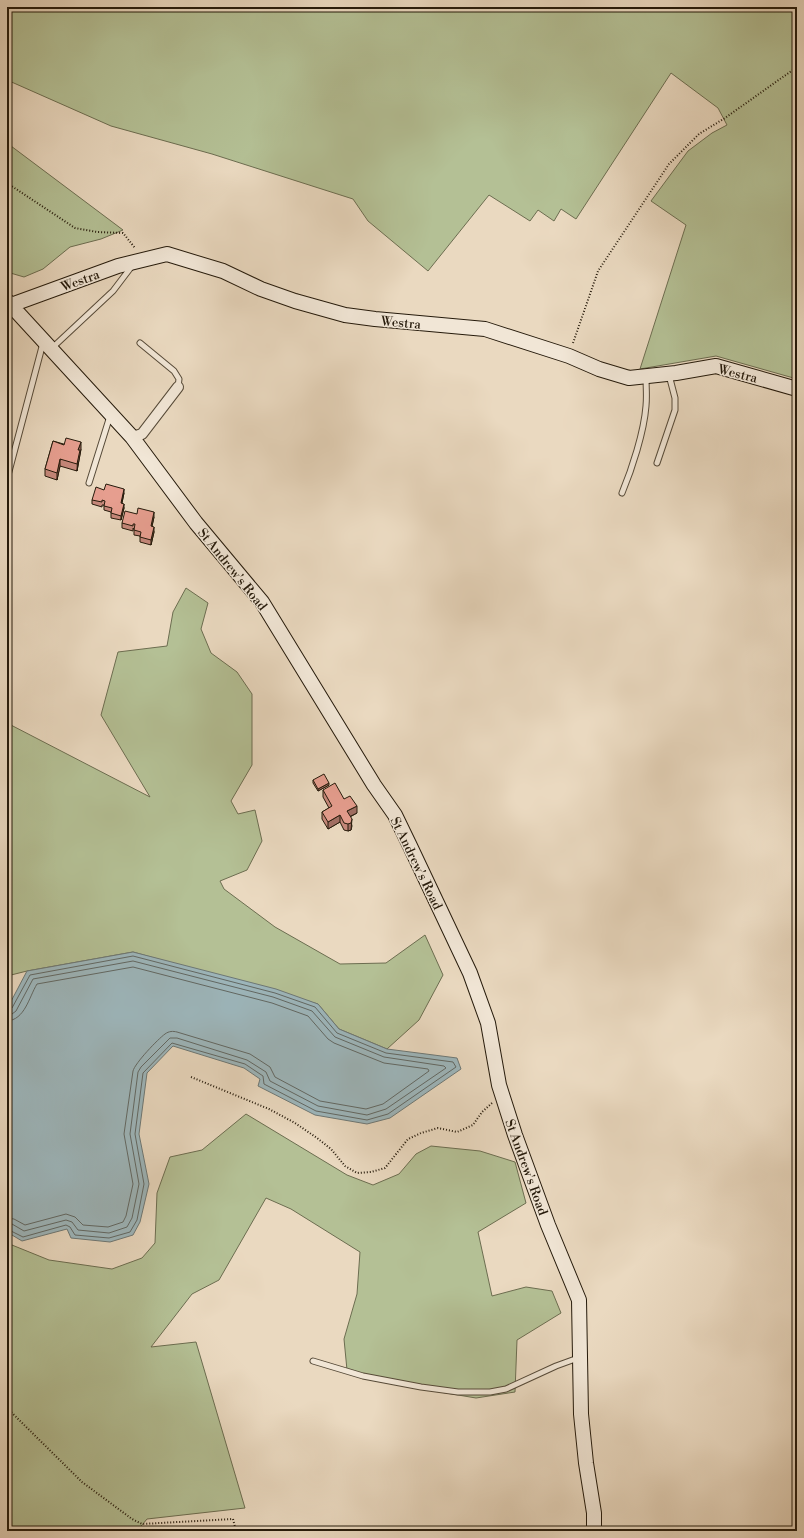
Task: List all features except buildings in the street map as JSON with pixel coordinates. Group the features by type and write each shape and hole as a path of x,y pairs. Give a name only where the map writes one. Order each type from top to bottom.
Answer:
{"street":[{"name":"Westra","path":"8,303 140,259 167,254 223,271 261,290 345,315 485,330 569,356 599,369 629,378 669,374 716,366 797,389"},
{"name":"St Andrew's Road","path":"8,303 132,437 196,523 262,602 374,785 395,815 470,973 488,1023 499,1085 515,1135 548,1225 579,1300 581,1414 586,1463 594,1513 594,1531"},
{"path":"132,437 142,434 178,387"}],"lane":[{"path":"7,479 47,345 113,291 140,259"},
{"path":"140,343 174,371 178,379 178,387"},
{"path":"657,463 675,410 675,398 669,374"},
{"path":"622,493 630,473 645,415 646,377"},
{"path":"89,483 111,414"},
{"path":"313,1361 363,1376 421,1387 458,1392 490,1392 506,1389 556,1366 581,1358"}],"path":[{"path":"569,356 598,271 668,164 699,134 725,118 797,67"},
{"path":"7,183 75,228 97,232 123,233 140,259"},
{"path":"191,1076 269,1109 294,1123 317,1138 331,1150 345,1166 357,1173 371,1172 385,1168 408,1139 421,1133 438,1128 457,1132 473,1125 482,1112 502,1094"},
{"path":"7,1408 82,1482 132,1519 142,1524 233,1518 236,1531"}],"green space":[{"path":"7,7 797,7 797,379 716,356 640,369 686,225 651,201 688,151 712,133 727,125 718,108 671,73 576,219 561,209 554,221 538,210 530,221 489,195 428,271 368,221 353,199 212,154 111,126 7,80"},
{"path":"7,143 123,230 101,239 70,247 43,269 24,277 7,272"},
{"path":"186,588 208,603 201,629 211,653 237,672 252,694 252,765 231,801 238,814 255,810 262,841 247,870 220,881 224,889 275,927 340,964 386,963 425,935 443,975 419,1020 387,1049 339,1029 318,1004 133,952 7,976 7,723 150,797 101,715 118,652 167,646 173,612"},
{"path":"246,1114 347,1175 373,1185 399,1174 416,1154 431,1146 480,1151 515,1162 526,1203 478,1232 492,1296 526,1287 552,1291 561,1313 517,1340 515,1392 476,1398 410,1387 347,1370 344,1339 357,1294 360,1252 291,1209 266,1198 219,1280 192,1294 151,1347 196,1342 245,1508 147,1519 137,1531 7,1531 7,1243 49,1260 112,1269 142,1258 155,1243 157,1193 170,1157 202,1150"}],"water":[{"path":"133,952 276,989 318,1004 339,1029 387,1049 457,1058 461,1069 390,1118 367,1124 315,1115 258,1086 260,1079 244,1068 173,1046 147,1073 139,1134 149,1184 140,1222 133,1235 110,1242 71,1238 67,1229 22,1241 7,1232 7,1009 27,971"}]}
